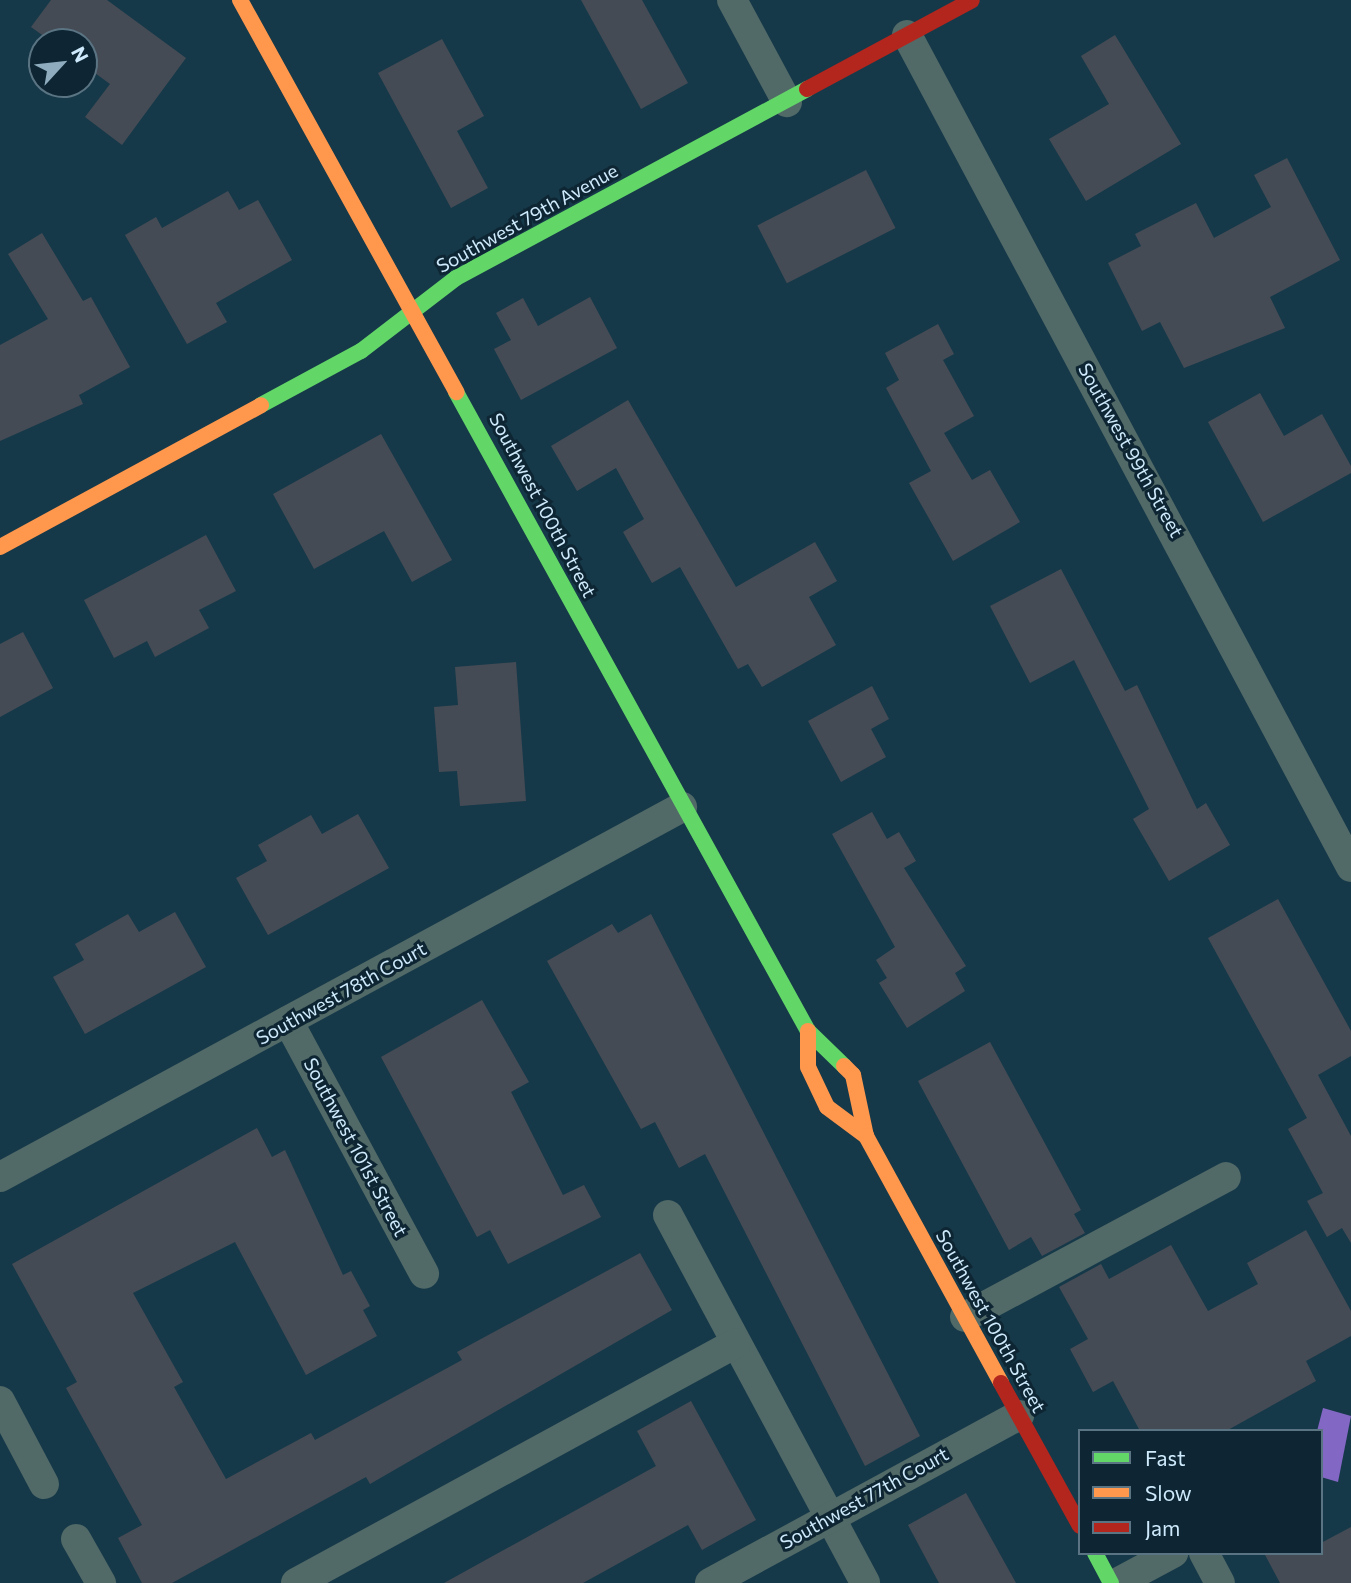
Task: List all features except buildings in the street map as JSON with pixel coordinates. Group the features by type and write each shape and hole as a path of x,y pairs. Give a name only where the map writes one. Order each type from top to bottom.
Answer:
{"street":[{"name":"Southwest 100th Street","path":"240,0 413,311 682,807 808,1031 853,1075 866,1136 1078,1522"},
{"path":"732,0 787,102"},
{"name":"Southwest 79th Avenue","path":"0,547 361,351 456,278 787,102 971,0"},
{"name":"Southwest 99th Street","path":"907,35 1351,867"},
{"name":"Southwest 78th Court","path":"0,1177 682,807"},
{"name":"Southwest 101st Street","path":"288,1021 424,1274"},
{"name":"Southwest 100th Street","path":"808,1031 805,1056 827,1107 842,1124 866,1136"},
{"path":"965,1317 1226,1177"},
{"path":"668,1215 865,1583"},
{"path":"296,1583 736,1343"},
{"path":"0,1401 44,1484"},
{"name":"Southwest 77th Court","path":"710,1583 1019,1415"},
{"path":"76,1539 101,1583"},
{"path":"1096,1555 1111,1583"},
{"path":"1117,1583 1170,1555"},
{"path":"1205,1555 1220,1583"}],"shaded area":[{"path":"1323,1408 1351,1416 1338,1482 1323,1478 1323,1429 1318,1429"}],"traffic: fast":[{"path":"261,405 361,351 456,278 807,89"},
{"path":"456,392 808,1031 844,1066"},
{"path":"1096,1555 1111,1583"}],"traffic: slow":[{"path":"240,0 456,392"},
{"path":"0,547 261,405"},
{"path":"808,1031 808,1067 827,1107 866,1136"},
{"path":"844,1066 853,1075 866,1136 1001,1383"}],"traffic: jam":[{"path":"807,89 972,0"},
{"path":"1001,1383 1078,1522"}]}
